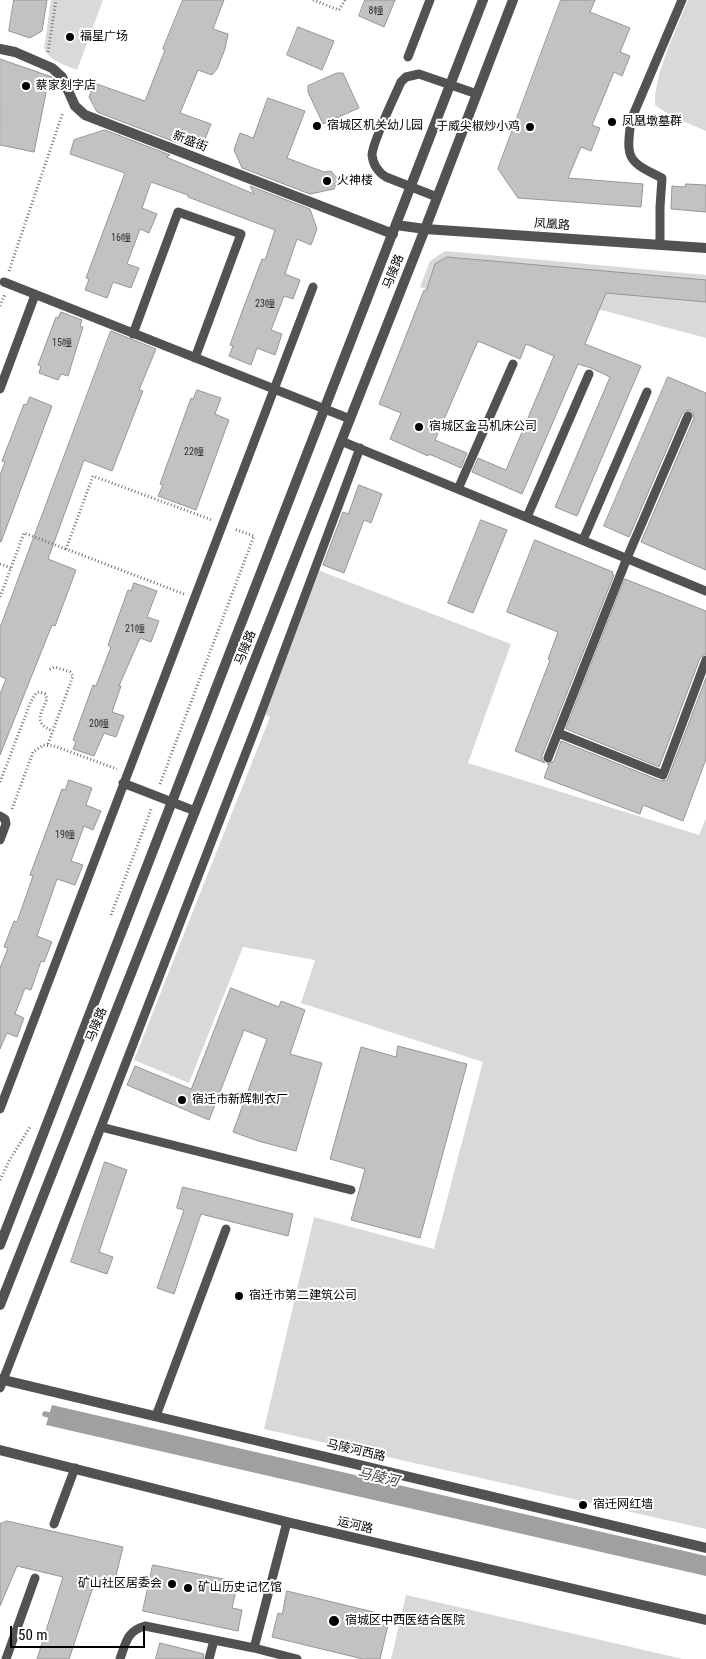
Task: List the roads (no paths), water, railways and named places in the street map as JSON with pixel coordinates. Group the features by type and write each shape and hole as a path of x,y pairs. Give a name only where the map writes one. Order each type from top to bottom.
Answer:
{"street":[{"name":"马陵路","path":"0,1246 483,0"},
{"name":"马陵路","path":"0,1305 425,229 513,0"},
{"name":"新盛街","path":"0,49 15,52 52,68 62,76 75,106 85,116 394,229"},
{"name":"凤凰路","path":"394,229 425,229 706,248"},
{"name":"马陵河西路","path":"1,1382 156,1416 706,1548"},
{"name":"运河路","path":"0,1450 287,1522 706,1620"}],"lane":[{"path":"408,57 430,0"},
{"path":"660,245 662,178 640,167 630,156 628,142 631,120 682,0"},
{"path":"437,196 386,177 380,172 372,159 372,152 400,82 406,77 419,74 477,94"},
{"path":"133,334 178,212 241,234 195,358"},
{"path":"4,282 350,419"},
{"path":"0,1109 313,287"},
{"path":"0,389 35,295"},
{"path":"458,489 513,364"},
{"path":"527,517 589,374"},
{"path":"583,540 647,392"},
{"path":"548,758 627,558 688,416"},
{"path":"341,441 706,591"},
{"path":"1,1382 257,724 360,448"},
{"path":"558,733 663,775 706,660"},
{"path":"123,783 195,810"},
{"path":"0,816 5,819 6,824 0,840"},
{"path":"101,1127 351,1190"},
{"path":"156,1416 226,1229"},
{"path":"54,1524 75,1468"},
{"path":"254,1648 287,1522"},
{"path":"6,1659 35,1578"},
{"path":"120,1659 129,1635 137,1628 145,1626 254,1648 297,1659"},
{"path":"209,1659 214,1640"}],"waterway":[{"name":"马陵河","path":"45,1414 56,1417"}],"place":[{"name":"福星广场","path":"70,37"},
{"name":"蔡家刻字店","path":"26,86"},
{"name":"凤凰墩墓群","path":"612,122"},
{"name":"宿城区机关幼儿园","path":"317,126"},
{"name":"于威尖椒炒小鸡","path":"530,127"},
{"name":"火神楼","path":"327,181"},
{"name":"宿城区金马机床公司","path":"419,427"},
{"name":"宿迁市新辉制衣厂","path":"182,1100"},
{"name":"宿迁市第二建筑公司","path":"239,1296"},
{"name":"宿迁网红墙","path":"583,1505"},
{"name":"矿山社区居委会","path":"172,1584"},
{"name":"矿山历史记忆馆","path":"188,1588"},
{"name":"宿城区中西医结合医院","path":"334,1621"}]}
